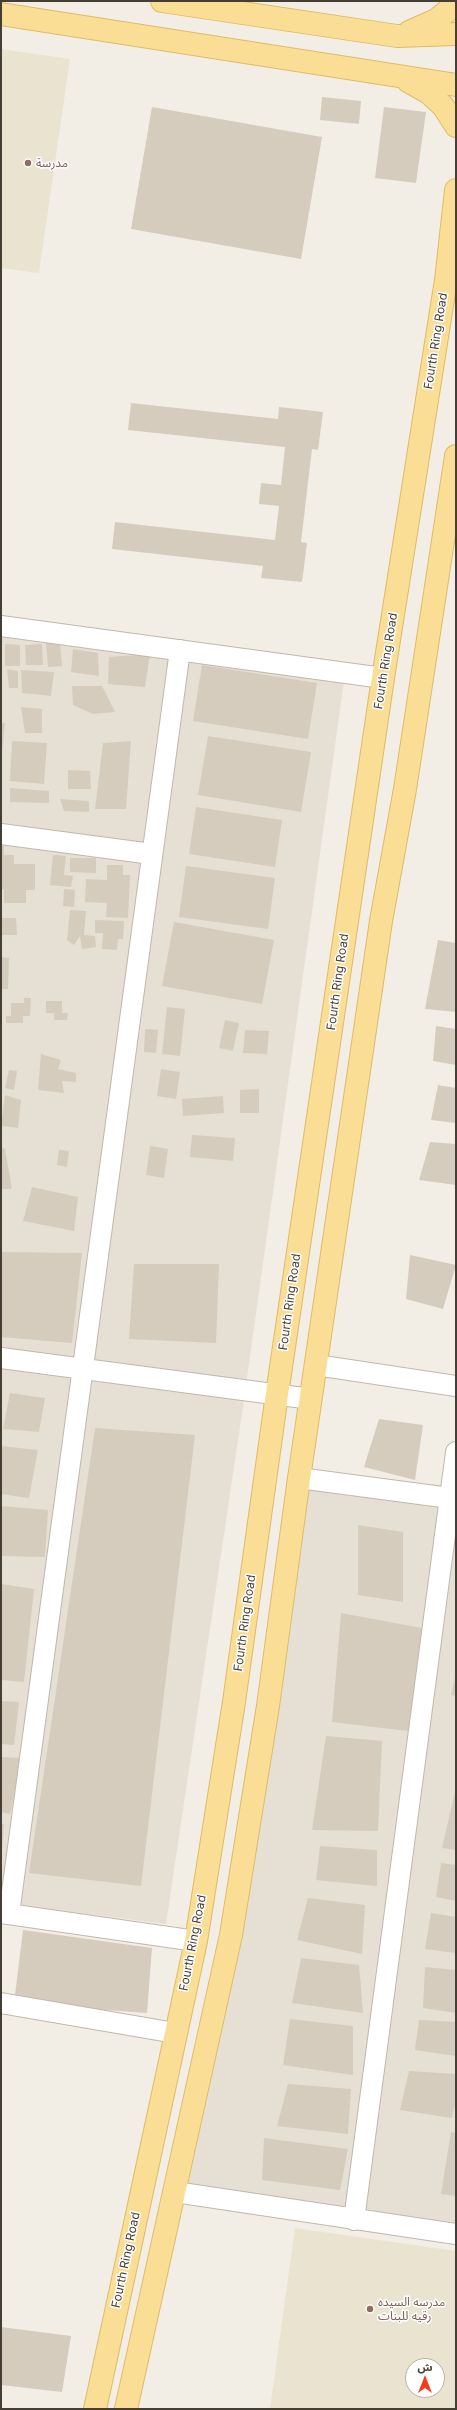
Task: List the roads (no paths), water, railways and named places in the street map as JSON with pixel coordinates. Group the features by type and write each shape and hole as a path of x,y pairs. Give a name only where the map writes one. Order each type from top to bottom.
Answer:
{"main road":[{"path":"162,1 396,36 456,34"},
{"path":"396,36 436,20 456,4"},
{"path":"1,14 456,85"},
{"path":"396,76 429,93 443,106 456,126"},
{"name":"Fourth Ring Road","path":"95,2409 196,1940 234,1702 277,1394 383,678 446,280 456,190"},
{"path":"126,2409 231,1935 268,1706 299,1478 381,921 405,789 456,456"}],"street":[{"path":"1,626 383,678"},
{"path":"180,650 82,1368 5,1914 196,1940"},
{"path":"1,834 152,854"},
{"path":"1,1358 311,1399"},
{"path":"316,1365 456,1386"},
{"path":"354,2220 449,1549 450,1498 456,1452"},
{"path":"299,1478 450,1498"},
{"path":"1,2003 175,2033"},
{"path":"175,2192 354,2220 456,2234"}],"place":[{"name":"مدرسة","path":"28,163"},
{"name":"مدرسه السيده رقيه للبنات","path":"370,2309"}]}
